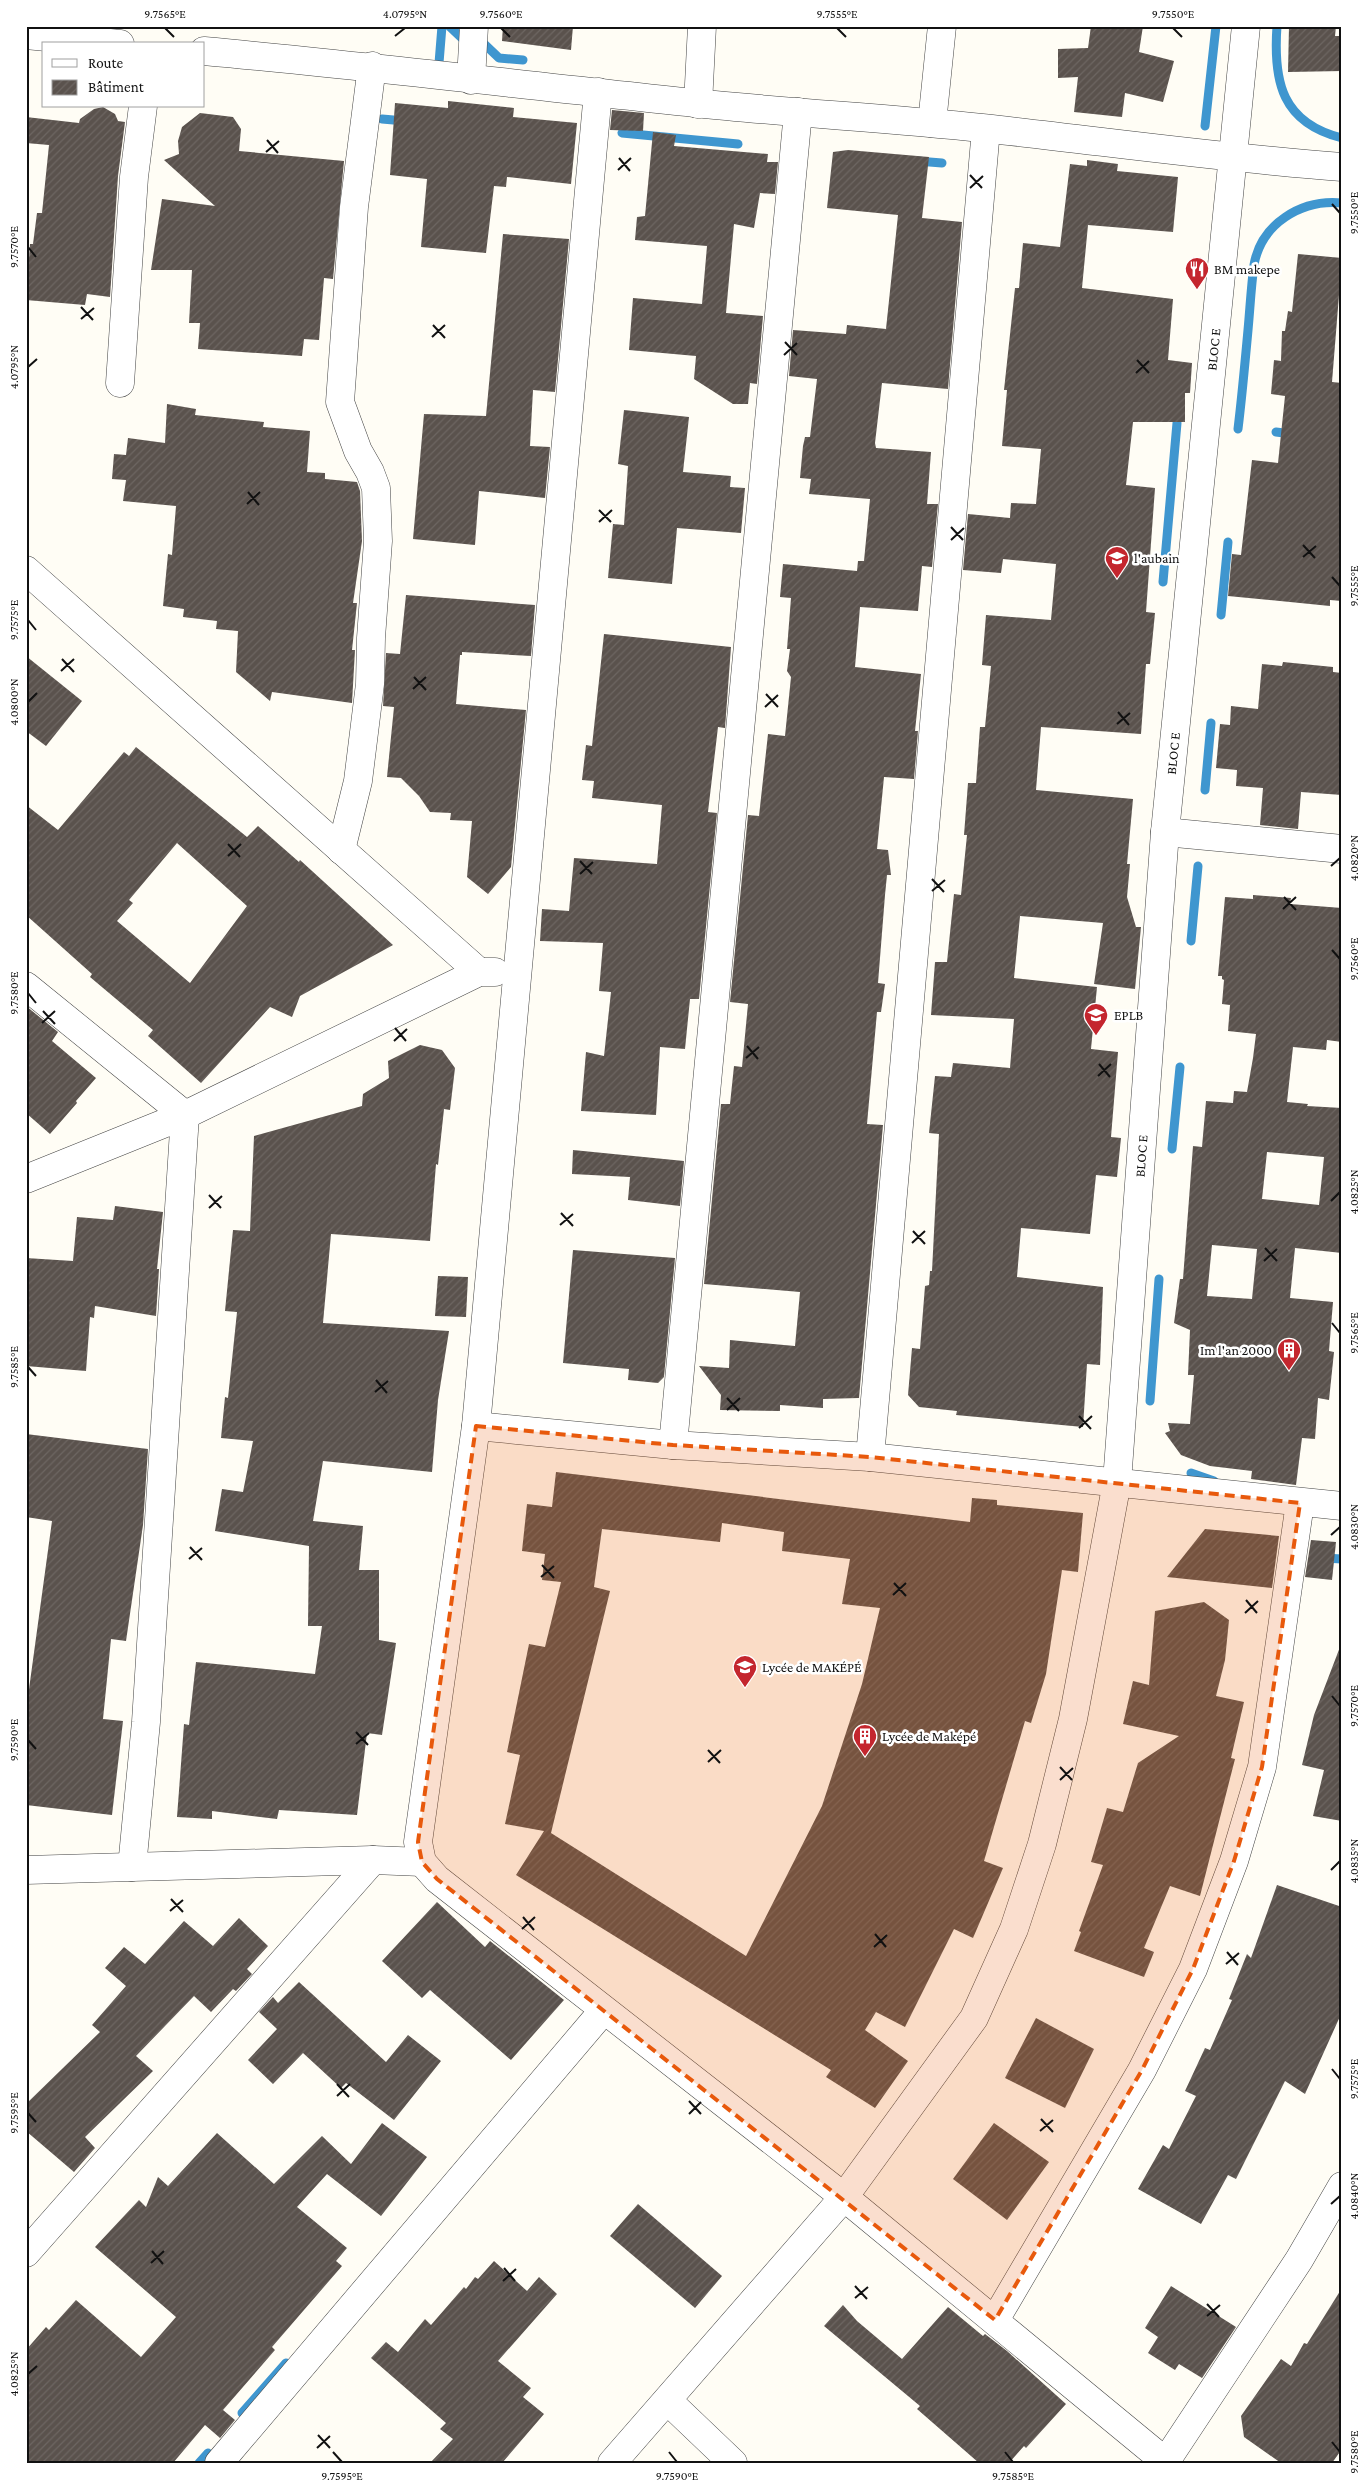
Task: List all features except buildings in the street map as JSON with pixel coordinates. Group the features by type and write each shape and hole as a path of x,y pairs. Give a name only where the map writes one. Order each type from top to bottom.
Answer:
{"street":[{"path":"471,80 474,26"},
{"path":"698,104 702,26"},
{"path":"932,123 942,26"},
{"name":"BLOC E","path":"612,2463 844,2197 974,2018 1014,1929 1042,1844 1073,1719 1117,1482 1165,832 1246,26"},
{"path":"26,35 99,42"},
{"path":"205,51 372,66 471,80 698,104 932,123 1234,159 1342,167"},
{"path":"341,850 358,781 369,693 378,540 376,488 370,472 358,451 340,402 354,207 372,66"},
{"path":"598,92 476,1426 418,1842 422,1862 437,1879 844,2197 1167,2462 1299,2260 1342,2186"},
{"path":"120,382 134,177 143,108"},
{"path":"673,1445 798,112"},
{"path":"870,1457 986,129"},
{"path":"26,570 479,972"},
{"path":"1165,832 1342,849"},
{"path":"26,1179 185,1115 479,972 517,971"},
{"path":"26,986 185,1115"},
{"path":"132,1867 146,1722 185,1115"},
{"path":"476,1426 673,1445 870,1457 1342,1506"},
{"path":"995,2320 1142,2070 1193,1969 1234,1861 1262,1767 1300,1503"},
{"path":"26,1870 373,1860 422,1862"},
{"path":"26,2253 373,1860"},
{"path":"219,2463 603,2010"},
{"path":"668,2401 733,2463"}],"highlighted area":[{"path":"476,1426 673,1445 870,1457 1300,1503 1262,1767 1234,1861 1193,1969 1142,2070 995,2320 437,1879 422,1862 418,1842"}],"waterway":[{"path":"439,63 442,26"},
{"path":"449,26 467,43"},
{"path":"1205,126 1216,26"},
{"path":"1277,26 1277,65 1285,97 1294,111 1306,122 1322,131 1342,138"},
{"path":"478,38 499,58 523,60"},
{"path":"382,119 405,121"},
{"path":"622,133 738,144"},
{"path":"917,161 942,163"},
{"path":"1238,429 1253,273 1258,250 1265,237 1285,217 1312,205 1342,203"},
{"path":"1163,582 1177,423"},
{"path":"1276,432 1292,434"},
{"path":"1221,615 1228,542"},
{"path":"1205,790 1211,723"},
{"path":"1191,941 1198,866"},
{"path":"1172,1149 1180,1067"},
{"path":"1150,1401 1159,1279"},
{"path":"1191,1473 1214,1481"},
{"path":"1324,1558 1342,1559"},
{"path":"242,2413 286,2363"},
{"path":"199,2463 208,2453"}],"place":[{"name":"BM makepe","path":"1197,290"},
{"name":"l'aubain","path":"1117,579"},
{"name":"EPLB","path":"1096,1036"},
{"name":"Im l'an 2000","path":"1289,1371"},
{"name":"Lycée de MAKÉPÉ","path":"745,1688"},
{"name":"Lycée de Maképé","path":"865,1757"}]}
